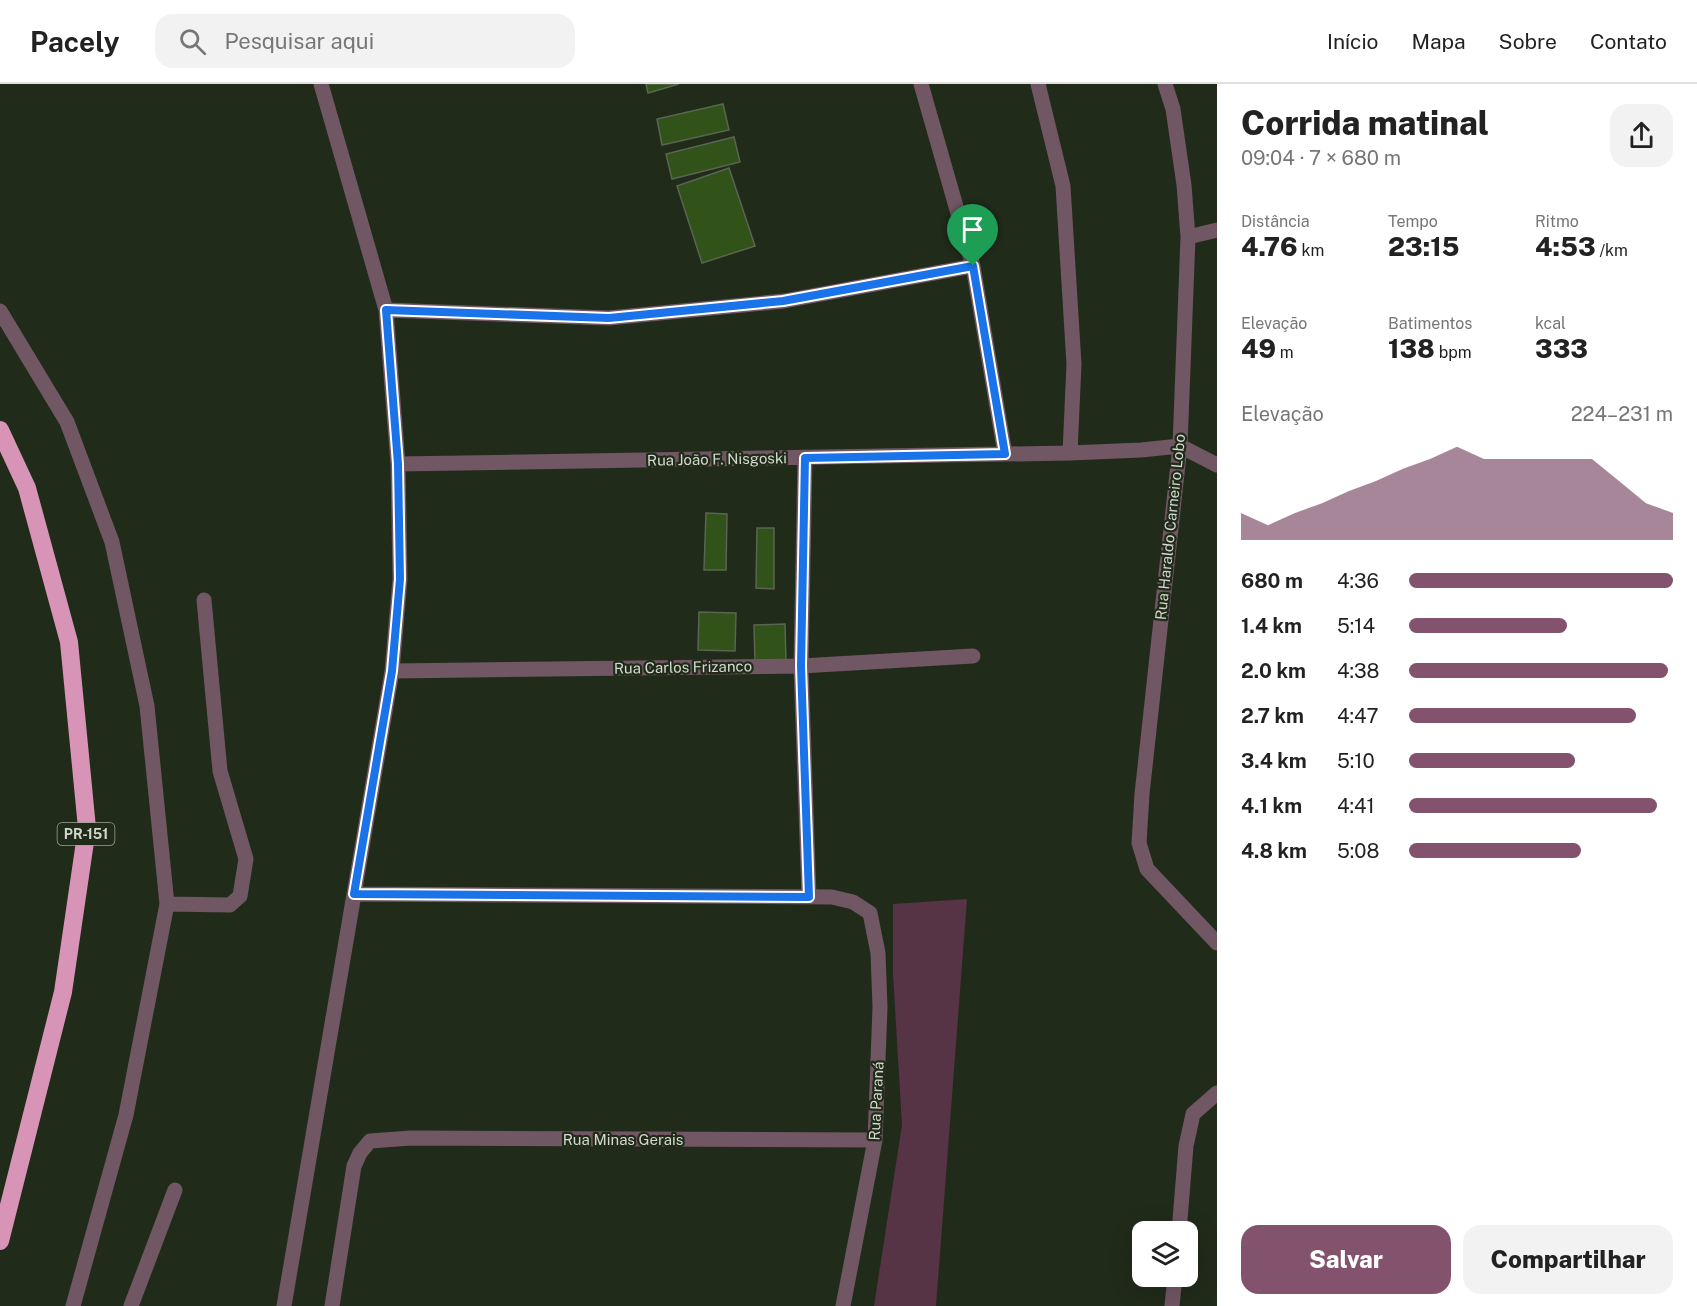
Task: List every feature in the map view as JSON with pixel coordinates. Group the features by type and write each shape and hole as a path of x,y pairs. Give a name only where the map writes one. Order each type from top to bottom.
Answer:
{"highway":[{"name":"PR-151","path":"0,430 27,488 69,642 87,828 63,992 0,1242"}],"street":[{"path":"284,1306 392,671 400,579 398,464 386,310 321,84"},
{"path":"921,84 973,266 1005,454"},
{"path":"1038,84 1063,186 1074,364 1070,453"},
{"name":"Rua Haraldo Carneiro Lobo","path":"1166,84 1173,109 1188,237 1180,446 1142,794 1139,843 1147,869 1217,943"},
{"path":"1188,237 1217,230"},
{"path":"386,310 609,318 783,301 973,266"},
{"path":"0,311 67,422 112,542 147,706 167,904 126,1115 73,1306"},
{"path":"1180,446 1217,465"},
{"name":"Rua João F. Nisgoski","path":"398,464 1070,453 1180,446"},
{"path":"354,894 809,897 801,666 805,458"},
{"path":"167,904 230,905 240,896 246,859 220,771 204,600"},
{"name":"Rua Carlos Frizanco","path":"392,671 801,666 973,656"},
{"name":"Rua Paraná","path":"809,897 832,897 853,902 870,914 878,953 880,1007 875,1140 843,1306"},
{"path":"1180,1221 1186,1146 1193,1114 1217,1093"},
{"name":"Rua Minas Gerais","path":"332,1306 354,1166 360,1153 370,1141 411,1138 875,1140"},
{"path":"130,1306 175,1190"},
{"path":"1172,1306 1174,1287"}],"shaded area":[{"path":"967,899 936,1306 874,1306 902,1125 893,974 893,904"}],"building":[{"path":"646,84 679,84 648,93"},
{"path":"723,104 729,130 662,145 657,119"},
{"path":"734,137 740,162 672,179 666,154"},
{"path":"729,168 755,246 702,263 677,186"},
{"path":"706,513 727,514 726,570 704,570"},
{"path":"757,528 774,528 774,589 756,588"},
{"path":"699,612 736,613 735,651 698,650"},
{"path":"785,624 786,663 755,663 754,625"}],"route":[{"path":"973,266 1005,454 805,458 801,666 809,897 354,894 392,671 400,579 398,464 386,310 609,318 783,301 973,266"}]}
